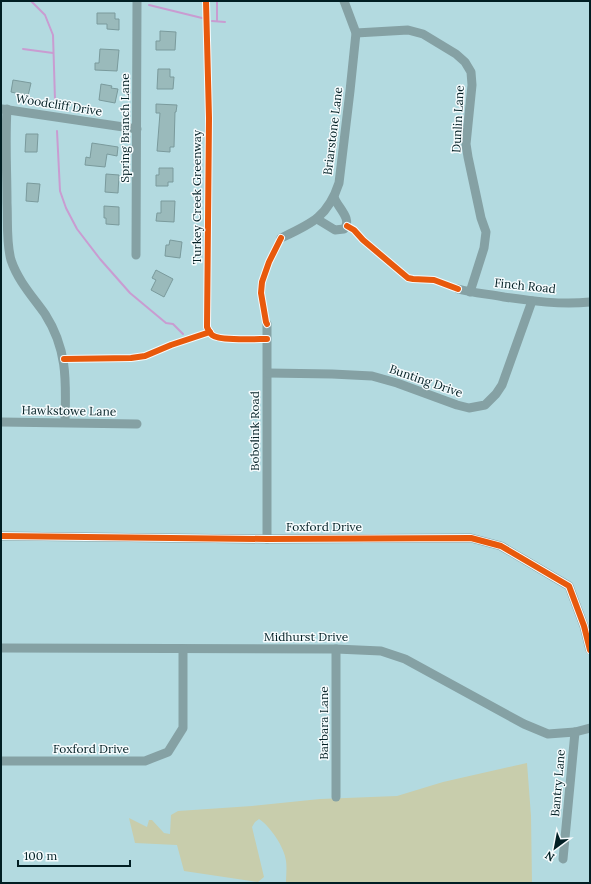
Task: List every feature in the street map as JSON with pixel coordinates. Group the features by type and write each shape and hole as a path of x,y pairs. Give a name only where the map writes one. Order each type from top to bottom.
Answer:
{"street":[{"name":"Spring Branch Lane","path":"136,255 137,1"},
{"name":"Briarstone Lane","path":"280,238 317,220 334,197 339,183 356,33 344,1"},
{"name":"Dunlin Lane","path":"356,33 408,30 423,34 456,54 465,62 471,72 472,85 466,144 481,218 486,232 484,248 470,292"},
{"name":"Woodcliff Drive","path":"4,109 137,129"},
{"path":"4,109 6,135 4,230 12,261 20,279 46,315 57,337 63,356 66,377 66,422"},
{"path":"317,220 335,230 341,230 347,226 347,220 334,197"},
{"name":"Finch Road","path":"458,288 470,292 532,301 573,303 590,302"},
{"name":"Bunting Drive","path":"268,373 372,376 397,383 457,405 469,408 485,405 496,394 502,385 532,301"},
{"name":"Bobolink Road","path":"267,324 267,538"},
{"name":"Hawkstowe Lane","path":"1,422 137,424"},
{"name":"Foxford Drive","path":"1,536 471,538 501,546 569,586 584,626 590,650"},
{"name":"Midhurst Drive","path":"1,648 336,648 381,651 405,659 524,724 548,734 575,732 590,728"},
{"name":"Barbara Lane","path":"336,648 336,797"},
{"name":"Foxford Drive","path":"1,761 145,761 168,752 183,728 183,649"},
{"name":"Bantry Lane","path":"563,859 575,732"}],"green space":[{"path":"527,763 531,816 532,883 286,883 286,864 283,850 272,832 259,819 252,827 264,877 258,882 184,871 177,845 135,843 129,818 147,827 149,820 152,820 164,833 170,834 171,815 178,811 252,806 320,799 397,796 443,782"}],"building":[{"path":"97,13 115,13 115,19 119,19 119,30 107,29 107,24 97,24"},
{"path":"160,31 176,32 175,50 156,50 156,41 160,41"},
{"path":"100,49 119,50 117,71 95,70 95,63 99,63"},
{"path":"158,69 170,69 170,77 174,77 173,89 157,89"},
{"path":"13,80 31,83 28,96 11,92"},
{"path":"101,84 118,89 115,103 99,100"},
{"path":"156,104 177,105 175,112 174,147 170,147 170,152 157,151 160,113 156,113"},
{"path":"26,134 38,134 37,152 25,152"},
{"path":"92,143 118,147 117,156 107,154 105,167 85,165 86,157 90,158"},
{"path":"159,168 173,168 173,182 168,182 168,186 156,186 156,175 159,175"},
{"path":"106,174 119,175 118,193 105,192"},
{"path":"27,183 40,184 38,202 26,201"},
{"path":"161,201 175,201 174,222 156,221 157,213 161,213"},
{"path":"104,206 119,207 119,225 106,224 106,218 104,218"},
{"path":"170,240 182,242 180,258 165,256 166,245 169,245"},
{"path":"156,270 173,279 164,297 151,290 156,280 152,278"}],"waterway":[{"path":"31,1 45,15 53,35 55,100"},
{"path":"217,1 217,21"},
{"path":"149,5 202,18"},
{"path":"212,21 225,22"},
{"path":"23,49 53,53"},
{"path":"57,131 60,191 66,208 77,229 100,259 130,293 166,323 173,324 183,334"}],"cycle path":[{"name":"Turkey Creek Greenway","path":"206,1 209,118 207,327 212,335 216,337 267,339"},
{"path":"347,226 354,230 363,240 408,278 434,280 458,289"},
{"path":"267,324 261,293 262,282 269,262 281,238"},
{"path":"64,359 131,358 145,356 171,345 210,332"},
{"path":"1,536 267,539 471,538 501,546 569,586 584,626 590,650"}]}
